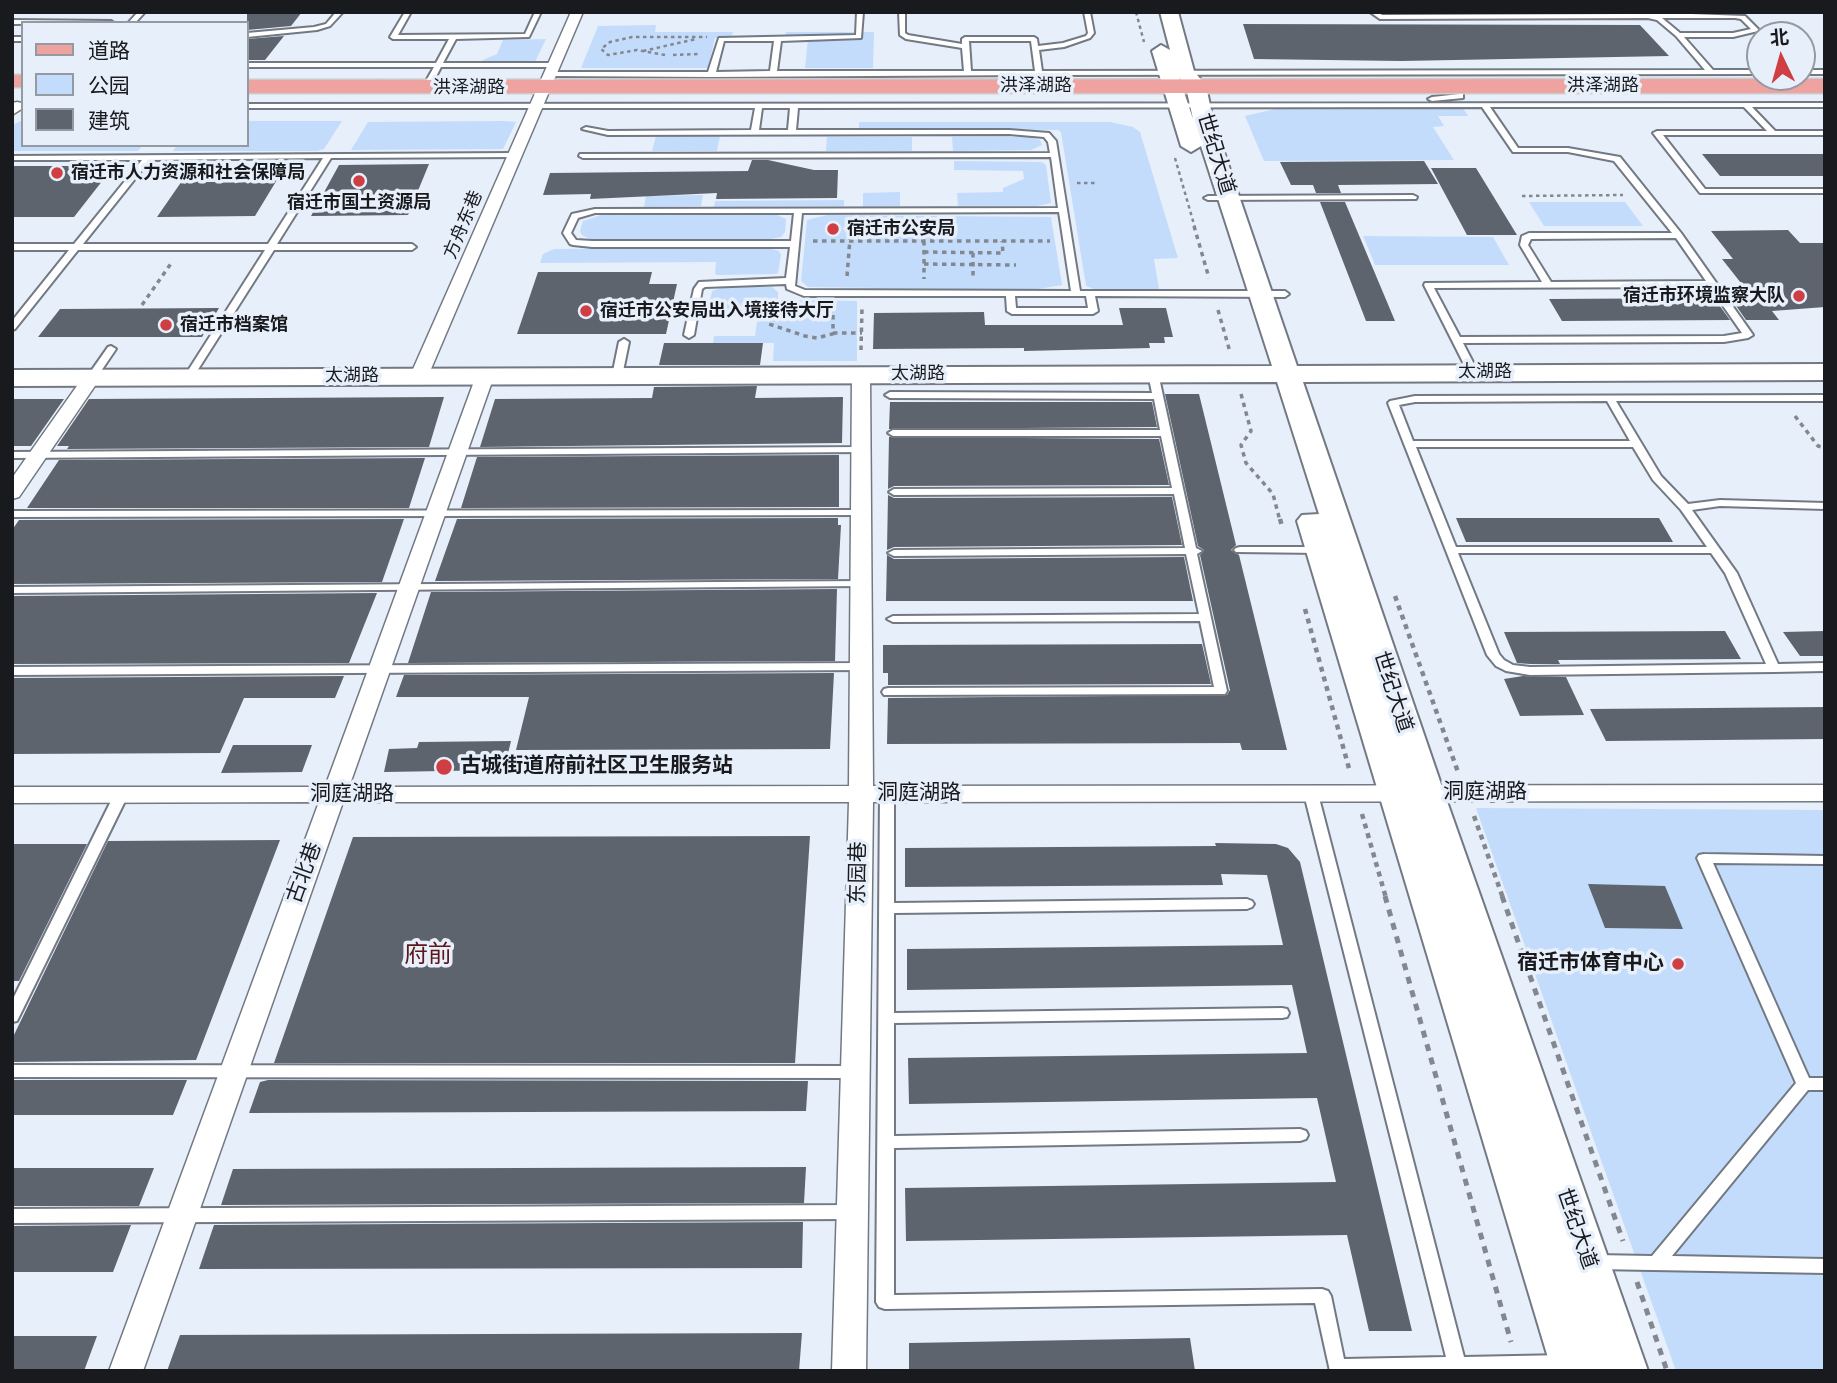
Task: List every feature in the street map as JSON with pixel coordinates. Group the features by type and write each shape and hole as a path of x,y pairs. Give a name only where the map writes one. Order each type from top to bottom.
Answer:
{"main road":[{"name":"洪泽湖路","path":"248,87 426,88 1040,80 1180,91 1384,96 1825,86"},
{"name":"洪泽湖路","path":"248,98 544,86 863,96 882,100 1180,91 1460,96 1825,95"}],"street":[{"name":"方舟东巷","path":"419,376 577,12"},
{"name":"世纪大道","path":"1150,12 1219,197 1250,294 1263,372 1318,550 1588,1262 1623,1366"},
{"name":"世纪大道","path":"1169,12 1180,91"},
{"name":"太湖路","path":"12,378 617,376 861,362 1155,384 1263,372 1825,372"},
{"name":"东园巷","path":"849,1371 861,794 861,362"},
{"name":"古北巷","path":"126,1371 485,376"},
{"path":"12,493 92,377"},
{"name":"世纪大道","path":"1410,793 1574,1367"},
{"name":"洞庭湖路","path":"12,795 1825,793"}],"lane":[{"path":"250,35 315,29 328,25 341,12"},
{"path":"408,12 393,37 527,36 538,12"},
{"path":"711,75 721,39 859,37 860,12"},
{"path":"902,12 902,34 906,37 966,47"},
{"path":"1035,48 1083,41 1091,33 1087,12"},
{"path":"1373,12 1380,17 1735,16 1743,18 1756,30 1733,35 1678,34"},
{"path":"1625,12 1659,19 1678,34 1711,72"},
{"path":"426,88 453,38"},
{"path":"773,75 778,39"},
{"path":"248,106 711,75 968,73 1040,80 1034,39 965,39 968,73"},
{"path":"248,65 438,65 544,86 759,106 1180,91 1491,72 1746,72"},
{"path":"1384,96 1491,72"},
{"path":"1384,96 1460,96"},
{"path":"1384,96 1485,106 1825,106"},
{"path":"755,132 759,106"},
{"path":"792,132 794,106"},
{"path":"1457,341 1724,339 1748,335 1678,235 1617,159 1608,155 1568,150 1516,150 1485,106"},
{"path":"1748,106 1773,133"},
{"path":"586,130 1036,133 1049,137 1076,293"},
{"path":"1825,133 1657,133 1703,191 1825,191"},
{"path":"12,158 515,155"},
{"path":"583,156 1054,155"},
{"path":"189,377 328,156"},
{"path":"12,327 148,157"},
{"path":"1219,197 1413,197"},
{"path":"795,243 592,244 573,242 567,233 572,219 589,212 1063,210"},
{"path":"798,211 790,281 790,287 794,291 1250,294"},
{"path":"1548,285 1524,245 1525,238 1552,234 1678,235"},
{"path":"12,247 412,247"},
{"path":"689,335 698,289 707,282 790,281"},
{"path":"1472,372 1429,285 1713,284"},
{"path":"1010,293 1012,311 1093,311 1090,293"},
{"path":"617,376 624,342"},
{"path":"92,377 111,349"},
{"path":"888,691 1222,691 1194,551 1155,384 890,395"},
{"path":"1825,398 1399,400 1393,403 1493,655 1510,668 1530,671 1825,667"},
{"path":"1610,399 1657,478 1685,508 1731,573 1774,668"},
{"path":"893,433 1166,433"},
{"path":"1409,444 1637,444"},
{"path":"12,455 861,450"},
{"path":"894,492 1178,491"},
{"path":"1685,508 1720,503 1825,506"},
{"path":"12,514 861,513"},
{"path":"1240,550 1318,550"},
{"path":"1451,550 1715,550"},
{"path":"894,553 1194,551"},
{"path":"12,590 861,584"},
{"path":"894,619 1206,617"},
{"path":"12,671 861,667"},
{"path":"887,794 885,1303 1322,1296 1337,1369 1457,1368 1517,1363 1574,1367 1623,1366"},
{"path":"1311,794 1457,1368"},
{"path":"12,1017 121,795"},
{"path":"1804,1084 1704,858 1825,860"},
{"path":"887,908 1247,904"},
{"path":"887,1018 1282,1013"},
{"path":"12,1071 855,1072"},
{"path":"1657,1262 1804,1084"},
{"path":"1804,1084 1825,1084"},
{"path":"886,1142 1300,1135"},
{"path":"12,1216 852,1212"},
{"path":"1588,1262 1825,1266"}],"path":[{"path":"1136,12 1180,91 1185,198 1250,294 1263,372 1251,431 1241,445 1246,463 1318,550"},
{"path":"643,51 708,37 632,37 610,42 601,49 602,53 608,55 643,51 662,55 717,54"},
{"path":"1522,196 1646,195"},
{"path":"859,278 846,278 850,226 860,226"},
{"path":"924,241 924,293"},
{"path":"924,252 1003,253 1002,241"},
{"path":"795,243 1068,241"},
{"path":"973,253 974,293"},
{"path":"924,264 1016,265"},
{"path":"924,278 936,278"},
{"path":"961,278 973,278"},
{"path":"824,293 822,314 834,314 833,333 836,332"},
{"path":"861,362 863,293"},
{"path":"693,315 773,314 769,324 817,338 836,332 862,332"},
{"path":"1782,398 1818,446 1825,448"},
{"path":"1392,589 1466,793 1667,1371"},
{"path":"1303,601 1517,1363"}],"green space":[{"path":"656,25 655,32 733,32 731,38 715,38 708,68 581,68 598,26"},
{"path":"786,32 874,32 873,68 805,68 808,38 785,37"},
{"path":"546,39 532,68 480,68 483,60 497,54 503,40"},
{"path":"1463,108 1468,116 1438,116 1444,126 1433,127 1454,160 1264,161 1245,116 1275,109"},
{"path":"21,121 21,147 141,147 138,151 12,151 12,125"},
{"path":"248,121 342,121 324,149 317,151 173,151 176,147 248,147"},
{"path":"368,122 516,122 503,149 351,150"},
{"path":"859,122 1110,122 1133,127 1140,132 1178,258 1154,259 1159,289 1094,289 1086,286 1061,132 1058,130 859,128"},
{"path":"656,136 720,136 717,151 652,151"},
{"path":"827,137 912,137 912,151 826,151"},
{"path":"952,137 1029,137 1040,140 1042,145 1031,150 953,151"},
{"path":"954,161 1042,162 1046,165 1051,203 1037,206 958,206 957,193 1003,192 1003,188 1024,179 1023,171 954,170"},
{"path":"900,192 900,206 863,207 863,193"},
{"path":"703,195 701,206 644,207 646,196"},
{"path":"844,200 844,206 714,207 715,201"},
{"path":"1529,202 1625,202 1643,226 1544,226"},
{"path":"601,215 777,215 786,219 785,232 781,237 766,240 590,239 582,235 580,231 583,221"},
{"path":"827,215 1051,217 1062,285 1032,290 808,287 801,281 807,220"},
{"path":"1363,236 1493,237 1509,265 1375,265"},
{"path":"767,248 779,251 781,255 778,273 718,275 715,274 716,262 540,263 543,254 554,249"},
{"path":"724,287 772,287 778,292 778,300 857,301 857,361 773,361 774,343 713,343 714,336 755,336 758,313 708,313 712,291"},
{"name":"宿迁市体育中心","path":"1476,808 1825,810 1825,1371 1676,1371"}],"building":[{"path":"247,12 302,12 291,26 248,30"},
{"path":"1243,24 1640,25 1669,56 1401,61 1254,59"},
{"path":"284,36 265,60 248,60 248,39"},
{"path":"1702,154 1825,154 1825,176 1720,176"},
{"path":"752,160 768,160 814,170 838,170 837,198 716,199 717,193 590,199 591,194 543,195 550,173 748,171"},
{"path":"1424,161 1438,184 1338,185 1341,193 1316,193 1313,185 1291,185 1280,162"},
{"path":"429,164 408,215 311,216 339,165"},
{"path":"193,165 286,165 255,216 157,217"},
{"path":"12,166 114,166 74,217 12,217"},
{"path":"1431,168 1476,168 1517,235 1467,235"},
{"path":"1320,202 1345,202 1395,321 1366,321"},
{"path":"1788,230 1800,243 1825,243 1825,307 1772,311 1779,320 1746,320 1730,297 1752,297 1722,259 1733,259 1711,231"},
{"path":"538,272 652,272 649,284 677,284 666,334 517,334"},
{"path":"1714,298 1730,320 1562,321 1549,299"},
{"path":"219,308 202,337 38,337 60,309"},
{"path":"1119,308 1166,308 1173,337 1164,337 1165,343 1149,343 1150,348 1024,351 1024,348 873,349 874,313 984,312 985,325 1123,325"},
{"path":"664,343 763,343 760,365 659,365"},
{"path":"757,386 755,398 843,397 842,443 480,447 495,399 652,398 654,387"},
{"path":"1165,394 1199,394 1236,545 1231,550 1239,555 1287,750 1242,750 1240,743 887,744 888,698 1227,695 1230,690 1200,555 1204,550 1198,546"},
{"path":"444,397 429,447 67,449 69,446 57,446 89,399"},
{"path":"12,399 64,399 31,446 12,446"},
{"path":"890,402 1152,402 1157,427 889,429"},
{"path":"889,437 1159,439 1169,485 894,486 888,489"},
{"path":"839,455 839,507 461,508 477,457"},
{"path":"425,458 409,508 27,508 59,460"},
{"path":"888,495 894,498 1172,497 1182,545 894,547 887,550"},
{"path":"838,518 838,525 841,525 838,579 435,581 457,519"},
{"path":"1456,518 1659,518 1673,542 1466,542"},
{"path":"404,519 382,582 12,584 12,530 19,520"},
{"path":"887,555 894,559 1184,557 1193,601 886,601"},
{"path":"837,589 835,661 408,663 431,592"},
{"path":"377,593 349,663 12,664 12,596"},
{"path":"1725,631 1741,659 1558,660 1560,664 1517,663 1504,632"},
{"path":"1825,631 1825,656 1800,656 1783,632"},
{"path":"1202,644 1211,684 888,685 888,673 883,673 883,645"},
{"path":"834,673 830,749 516,750 529,697 396,697 404,675"},
{"path":"344,676 335,698 244,698 220,753 12,754 12,678"},
{"path":"1523,676 1566,677 1584,715 1520,716 1504,679"},
{"path":"1825,707 1825,739 1606,741 1590,709"},
{"path":"511,741 504,770 384,772 389,749 417,748 419,742"},
{"path":"233,745 312,745 302,772 221,773"},
{"path":"810,836 795,1063 274,1063 353,837"},
{"path":"280,840 196,1060 12,1062 12,1039 108,841"},
{"path":"1215,843 1276,844 1288,848 1300,862 1412,1331 1369,1331 1347,1235 906,1241 905,1188 1336,1182 1317,1098 909,1104 908,1058 1307,1053 1292,985 907,990 907,949 1283,945 1267,875 1221,874 1223,885 905,887 905,848 1216,846"},
{"path":"12,844 87,844 19,981 12,981"},
{"path":"1588,884 1665,886 1683,929 1605,928"},
{"path":"12,1080 187,1080 173,1115 12,1115"},
{"path":"808,1081 806,1111 249,1113 260,1082"},
{"path":"806,1167 804,1203 221,1205 233,1169"},
{"path":"12,1168 154,1168 139,1206 12,1206"},
{"path":"803,1222 802,1268 199,1269 214,1225"},
{"path":"131,1225 113,1272 12,1272 12,1226"},
{"path":"802,1333 799,1371 167,1371 180,1335"},
{"path":"12,1336 97,1336 84,1371 12,1371"},
{"path":"1190,1338 1195,1371 909,1371 909,1343"}],"place":[{"name":"宿迁市人力资源和社会保障局","path":"57,173"},
{"name":"宿迁市国土资源局","path":"359,181"},
{"name":"宿迁市公安局","path":"833,229"},
{"name":"宿迁市环境监察大队","path":"1799,296"},
{"name":"宿迁市公安局出入境接待大厅","path":"586,311"},
{"name":"宿迁市档案馆","path":"166,325"},
{"name":"古城街道府前社区卫生服务站","path":"444,767"},
{"name":"宿迁市体育中心","path":"1678,964"}],"district":[{"name":"府前","path":"428,956"}]}
